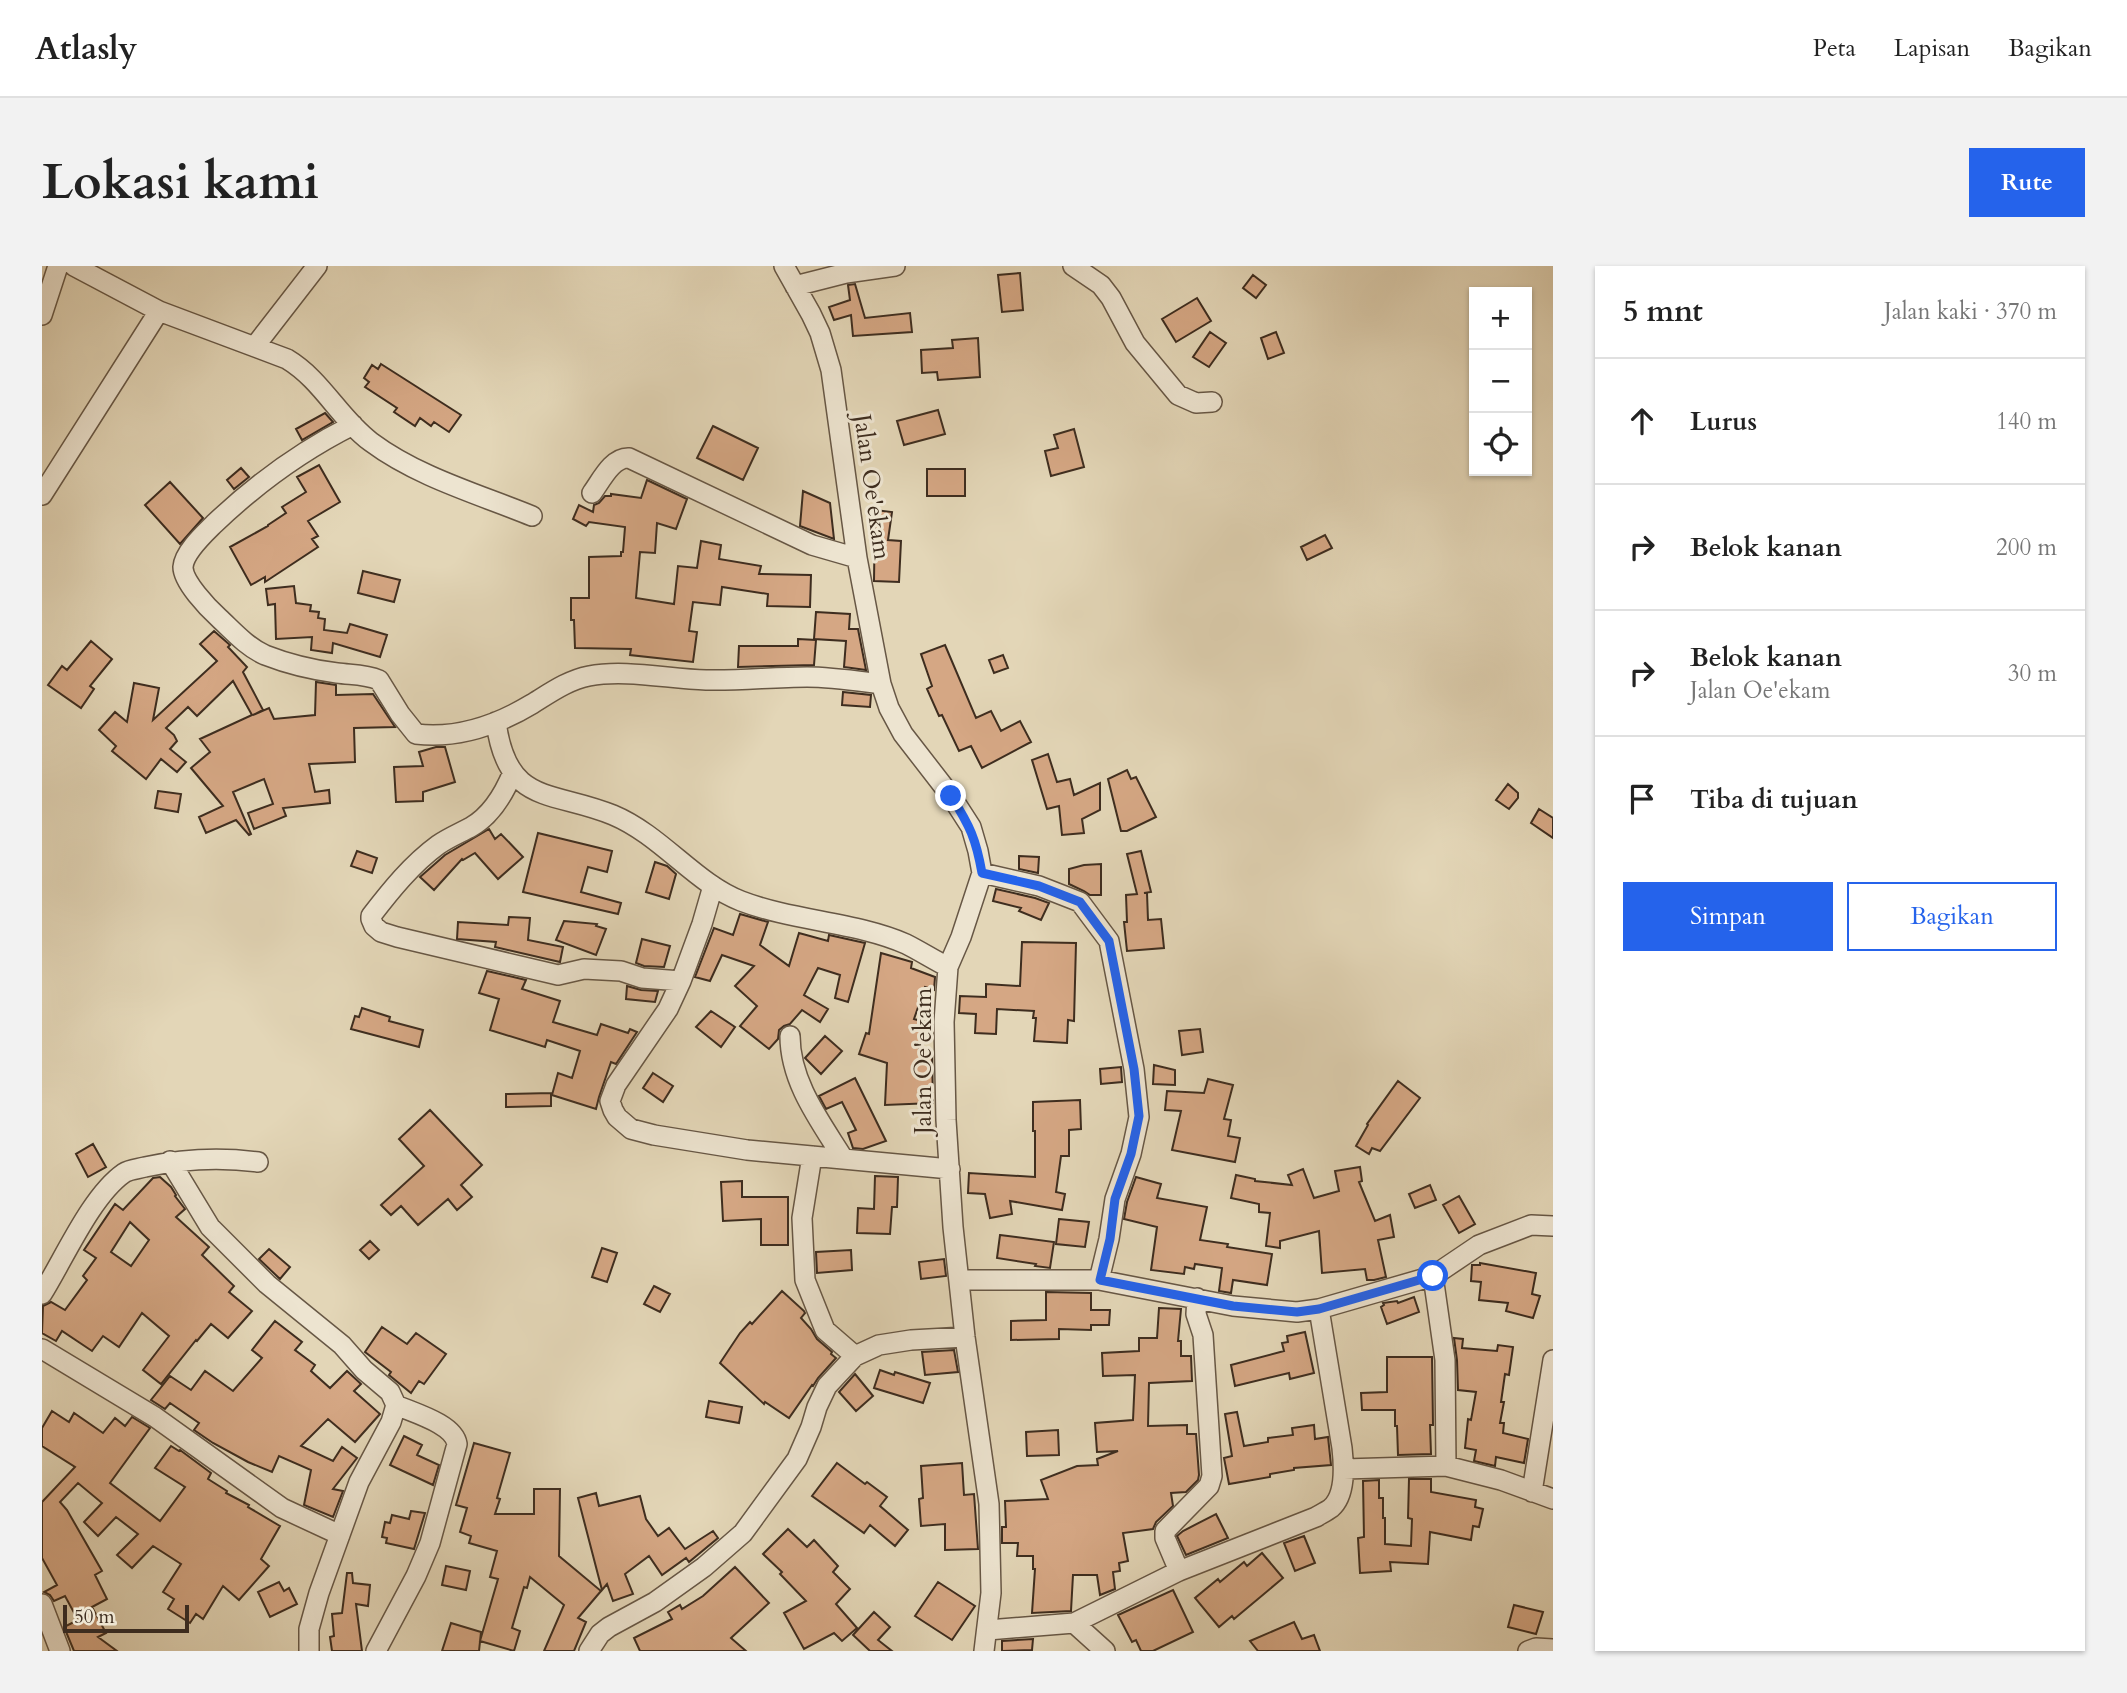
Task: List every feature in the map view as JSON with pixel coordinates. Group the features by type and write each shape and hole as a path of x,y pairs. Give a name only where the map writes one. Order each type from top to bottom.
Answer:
{"street":[{"path":"42,315 58,266"},
{"path":"74,266 159,312 287,359 303,368 339,411 370,441 409,466 532,516"},
{"path":"255,346 317,266"},
{"name":"Jalan Oe'ekam","path":"784,266 820,333 831,370 857,558 881,684 889,708 903,734 951,796 971,827 982,873 948,967 944,1022 950,1169 959,1280 989,1504 991,1592 984,1651"},
{"path":"795,286 846,273 895,266"},
{"path":"1073,266 1101,285 1135,343 1178,395 1196,403 1213,402"},
{"path":"42,495 159,312"},
{"path":"353,425 282,466 240,499 200,538 185,559 183,569 185,576 209,609 248,644 286,663 337,673 363,674 379,680 416,734 450,734 474,730 496,722 558,688 585,677 604,674 708,680 809,677 881,684"},
{"path":"592,493 614,464 623,457 629,458 812,545 857,558"},
{"path":"496,722 501,748 513,772 529,789 614,816 660,843 713,886 739,901 905,944 948,967"},
{"path":"513,772 503,796 487,814 473,826 438,845 391,889 371,916 374,926 381,932 405,940 558,975 584,969 621,971 642,978 681,981"},
{"path":"982,873 1039,886 1080,902 1109,941 1134,1069 1139,1116 1131,1154 1115,1199 1110,1239 1100,1280"},
{"path":"713,886 702,924 668,1009 616,1085 610,1101 617,1117 631,1129 654,1135 747,1150 950,1169"},
{"path":"790,1036 790,1054 800,1083 843,1158"},
{"path":"812,1156 802,1218 805,1280 825,1330 855,1356"},
{"path":"42,1294 86,1217 111,1184 127,1171 170,1161 232,1158 258,1162"},
{"path":"170,1161 210,1227 267,1284 342,1345 390,1392 396,1405 391,1422 359,1482 318,1593 309,1629 309,1651"},
{"path":"959,1280 1100,1280 1233,1306 1297,1312 1319,1309 1433,1276 1479,1244 1531,1225 1553,1226"},
{"path":"1433,1276 1445,1360 1446,1466"},
{"path":"1179,1571 1165,1538 1165,1531 1209,1486 1212,1476 1203,1335 1196,1314 1196,1298"},
{"path":"988,1630 1074,1623 1179,1571 1316,1517 1331,1508 1339,1494 1344,1469 1319,1309"},
{"path":"589,1651 600,1634 609,1627 655,1602 704,1567 743,1532 797,1459 827,1386 855,1356 879,1345 965,1337"},
{"path":"42,1349 155,1417 282,1508 340,1535"},
{"path":"1532,1492 1553,1360"},
{"path":"376,1651 416,1576 430,1543 457,1444 456,1436 448,1428 396,1405"},
{"path":"1344,1469 1446,1466 1501,1480 1553,1499"},
{"path":"42,1604 60,1651"},
{"path":"1074,1623 1105,1651"},
{"path":"1528,1651 1536,1648 1553,1649"}],"building":[{"path":"1020,273 1023,310 1002,312 998,275"},
{"path":"1253,275 1266,285 1256,298 1243,288"},
{"path":"855,284 865,318 910,313 912,332 853,336 851,315 834,320 829,307 850,300 848,285"},
{"path":"1197,298 1211,321 1176,342 1162,319"},
{"path":"1210,332 1226,343 1209,367 1193,357"},
{"path":"1276,332 1284,353 1268,359 1261,338"},
{"path":"978,338 980,377 938,380 937,372 922,373 921,350 953,348 952,340"},
{"path":"381,364 461,415 449,432 434,422 431,426 420,418 415,426 394,412 397,408 365,387 369,382 364,378 372,365 378,369"},
{"path":"938,410 945,434 904,445 897,421"},
{"path":"325,413 333,422 302,440 296,429"},
{"path":"713,426 758,448 743,480 697,458"},
{"path":"1074,429 1084,467 1051,476 1045,451 1058,448 1054,435"},
{"path":"319,465 340,502 308,521 318,536 312,539 318,547 265,582 265,577 251,585 230,547 286,513 282,507 306,492 297,477"},
{"path":"241,468 249,477 234,489 227,480"},
{"path":"927,469 965,469 965,496 927,496"},
{"path":"647,480 687,499 676,529 657,523 655,553 640,552 636,598 674,604 678,566 697,568 701,541 721,545 719,559 761,566 759,574 811,575 810,607 767,606 768,594 722,587 720,605 693,602 689,631 697,632 693,662 630,655 631,649 575,648 571,598 589,598 589,557 621,556 625,527 589,522 586,526 573,519 579,505 593,512 594,505 611,494 641,498"},
{"path":"170,482 203,518 180,544 145,505"},
{"path":"803,491 830,503 834,539 800,526"},
{"path":"875,510 892,512 888,540 901,541 899,582 874,581"},
{"path":"1325,535 1332,548 1307,560 1301,547"},
{"path":"363,571 400,580 394,602 358,593"},
{"path":"294,586 296,603 311,605 310,611 319,612 318,618 325,619 324,630 347,633 350,624 387,635 380,657 333,643 332,653 311,650 312,637 276,639 275,604 268,605 266,589"},
{"path":"816,612 850,614 849,629 858,629 866,670 844,667 846,641 814,639"},
{"path":"214,631 230,645 228,647 247,667 243,672 263,710 253,715 269,708 274,719 315,715 316,682 336,685 336,695 373,694 395,727 354,728 355,762 309,764 315,792 329,790 330,803 283,808 286,816 254,829 248,813 273,804 264,779 233,792 251,834 236,820 206,833 199,817 223,806 191,768 210,752 200,739 252,715 233,681 197,716 188,707 166,728 177,741 170,749 186,762 177,772 161,759 146,779 112,751 116,746 99,730 115,712 127,722 134,683 159,688 153,720 217,661 200,644"},
{"path":"798,639 816,640 814,665 738,667 739,646 798,646"},
{"path":"91,641 112,659 90,686 94,689 81,708 48,685 62,666 67,670"},
{"path":"945,645 976,718 991,711 1001,731 1020,721 1031,742 982,768 971,746 959,751 927,689 932,686 921,654"},
{"path":"1003,655 1008,668 994,673 989,660"},
{"path":"843,692 871,695 870,707 842,705"},
{"path":"445,747 455,782 423,792 423,801 396,802 394,767 423,766 419,752"},
{"path":"1048,754 1057,782 1070,779 1074,795 1100,783 1100,810 1082,819 1084,833 1062,835 1059,806 1047,809 1032,760"},
{"path":"1127,770 1131,779 1136,777 1156,817 1127,831 1121,831 1108,779"},
{"path":"1508,784 1518,793 1518,798 1509,809 1496,800"},
{"path":"158,791 181,794 178,812 155,808"},
{"path":"1539,809 1553,818 1553,838 1531,823"},
{"path":"489,829 495,839 501,834 523,857 498,879 475,853 462,859 434,890 420,877 445,855"},
{"path":"538,833 612,851 607,872 588,867 581,892 621,903 618,914 523,892"},
{"path":"357,851 377,858 372,873 351,866"},
{"path":"1141,851 1151,892 1144,893 1147,893 1148,920 1161,919 1164,948 1127,951 1124,922 1127,922 1126,895 1137,894 1127,854"},
{"path":"1019,856 1039,857 1038,873 1019,869"},
{"path":"655,862 667,866 676,874 669,899 646,892"},
{"path":"1101,864 1101,895 1090,895 1069,884 1069,869"},
{"path":"996,889 1049,903 1041,920 1019,911 1021,908 993,901"},
{"path":"740,914 768,922 760,945 789,966 799,933 828,941 829,935 865,943 848,1002 835,998 840,975 818,968 804,995 828,1009 820,1022 802,1010 790,1024 779,1030 778,1039 769,1049 740,1026 757,1006 735,986 754,966 722,955 710,981 695,977 714,928 733,935"},
{"path":"509,917 530,918 528,940 563,947 560,962 495,947 496,942 457,939 458,922 508,925"},
{"path":"564,921 597,924 596,926 606,929 596,955 556,940"},
{"path":"642,939 670,946 664,967 636,963"},
{"path":"1022,942 1076,943 1074,1021 1068,1020 1067,1043 1034,1041 1034,1011 997,1009 996,1034 975,1033 976,1014 959,1013 960,996 986,997 986,984 1020,986"},
{"path":"881,953 912,962 911,968 935,977 934,990 925,987 914,1019 925,1022 919,1049 932,1053 933,1103 885,1105 887,1063 859,1054 866,1033 869,1034"},
{"path":"487,971 526,980 522,989 560,1001 553,1022 597,1035 601,1024 628,1033 630,1029 637,1032 616,1064 611,1062 596,1109 552,1095 558,1073 572,1078 580,1051 547,1040 545,1047 490,1030 499,999 479,993"},
{"path":"627,986 658,991 655,1002 626,999"},
{"path":"362,1008 390,1017 389,1021 423,1030 419,1047 351,1029 355,1016 359,1017"},
{"path":"711,1011 735,1027 721,1047 696,1027"},
{"path":"1200,1029 1203,1052 1182,1055 1179,1031"},
{"path":"825,1036 842,1051 821,1074 805,1058"},
{"path":"1154,1065 1175,1070 1175,1085 1153,1084"},
{"path":"1121,1067 1122,1082 1101,1084 1100,1069"},
{"path":"653,1073 673,1086 663,1102 643,1088"},
{"path":"855,1078 886,1141 863,1149 853,1148 848,1133 856,1130 842,1102 826,1109 819,1096"},
{"path":"1208,1079 1233,1085 1224,1119 1231,1120 1228,1136 1240,1138 1235,1162 1172,1150 1181,1111 1165,1110 1167,1091 1204,1093"},
{"path":"1398,1081 1420,1098 1380,1151 1372,1148 1369,1154 1356,1146 1367,1124"},
{"path":"551,1093 551,1106 506,1107 506,1094"},
{"path":"1080,1100 1081,1129 1069,1130 1069,1156 1061,1156 1056,1192 1065,1194 1062,1210 1010,1201 1012,1214 990,1218 985,1194 968,1193 969,1173 1035,1177 1033,1102"},
{"path":"430,1110 482,1165 461,1185 472,1197 457,1210 448,1199 418,1225 401,1206 391,1215 381,1205 424,1166 399,1139"},
{"path":"93,1144 106,1167 88,1177 76,1154"},
{"path":"1360,1167 1362,1181 1359,1182 1375,1221 1390,1215 1394,1237 1378,1240 1386,1277 1374,1280 1367,1280 1365,1269 1322,1273 1319,1231 1280,1241 1280,1248 1266,1246 1270,1213 1259,1212 1259,1204 1231,1198 1236,1175 1255,1181 1292,1185 1288,1175 1303,1169 1314,1198 1339,1191 1335,1171"},
{"path":"875,1176 898,1177 897,1207 892,1207 890,1234 857,1233 858,1208 874,1209"},
{"path":"160,1177 171,1187 185,1209 176,1217 209,1247 202,1255 234,1286 229,1292 252,1311 228,1338 211,1324 161,1384 143,1370 169,1336 142,1313 119,1347 103,1336 92,1351 62,1331 56,1341 42,1333 43,1306 51,1302 65,1310 87,1280 83,1276 96,1258 84,1250 115,1204 123,1210 153,1178","holes":["130,1222 149,1240 131,1266 111,1252"]},
{"path":"1136,1177 1161,1184 1157,1198 1207,1207 1200,1240 1272,1254 1267,1285 1233,1280 1231,1293 1219,1291 1222,1268 1195,1264 1194,1269 1185,1267 1184,1274 1151,1270 1157,1227 1124,1219"},
{"path":"742,1181 742,1197 788,1197 788,1245 761,1245 761,1219 723,1221 721,1182"},
{"path":"1430,1185 1436,1200 1415,1208 1409,1194"},
{"path":"1459,1196 1475,1224 1459,1233 1443,1205"},
{"path":"1059,1219 1089,1222 1085,1247 1056,1244"},
{"path":"1000,1235 1054,1242 1050,1268 997,1258"},
{"path":"370,1241 379,1250 369,1259 360,1250"},
{"path":"602,1248 617,1253 607,1282 592,1277"},
{"path":"269,1249 290,1267 280,1279 259,1259"},
{"path":"851,1250 852,1270 817,1273 816,1252"},
{"path":"944,1259 946,1276 921,1279 919,1262"},
{"path":"1480,1263 1536,1273 1532,1294 1540,1296 1533,1318 1506,1311 1508,1303 1479,1300 1481,1282 1471,1281 1472,1265"},
{"path":"654,1286 670,1294 660,1312 644,1304"},
{"path":"782,1291 804,1311 801,1318 836,1358 812,1385 789,1418 765,1402 764,1404 720,1363 740,1333 750,1322 752,1324"},
{"path":"1046,1292 1091,1293 1091,1310 1110,1310 1109,1325 1091,1325 1091,1330 1059,1329 1059,1339 1011,1340 1011,1321 1046,1320"},
{"path":"1414,1297 1419,1312 1387,1324 1381,1307 1383,1303 1398,1303"},
{"path":"1159,1308 1181,1309 1178,1341 1181,1341 1181,1356 1191,1356 1192,1381 1149,1383 1148,1426 1187,1425 1187,1434 1196,1434 1198,1480 1186,1492 1171,1493 1173,1506 1156,1522 1153,1529 1123,1533 1128,1561 1119,1563 1120,1571 1113,1572 1115,1589 1100,1595 1097,1575 1073,1575 1071,1611 1032,1613 1035,1569 1033,1556 1017,1556 1018,1543 1002,1543 1002,1527 1006,1527 1005,1501 1048,1499 1041,1480 1077,1466 1098,1465 1097,1459 1118,1451 1097,1452 1095,1423 1133,1420 1135,1375 1103,1376 1102,1353 1139,1351 1139,1338 1157,1338"},
{"path":"275,1321 302,1342 295,1350 315,1365 311,1371 330,1388 347,1371 361,1384 354,1391 380,1414 355,1442 328,1419 301,1446 333,1461 342,1447 357,1458 333,1489 343,1491 333,1517 304,1505 311,1470 279,1456 272,1472 248,1462 194,1430 199,1423 170,1403 165,1409 151,1400 170,1376 191,1390 205,1371 233,1391 262,1358 252,1350"},
{"path":"382,1327 407,1344 416,1333 446,1354 424,1384 419,1381 411,1393 389,1375 391,1372 365,1352"},
{"path":"1305,1332 1314,1373 1290,1379 1289,1373 1235,1386 1231,1365 1284,1351 1282,1343 1288,1342 1287,1336"},
{"path":"1454,1338 1463,1339 1462,1348 1497,1351 1498,1345 1513,1347 1509,1375 1505,1374 1500,1423 1504,1423 1503,1433 1528,1439 1524,1463 1496,1457 1495,1466 1474,1461 1476,1450 1465,1448 1468,1419 1471,1420 1476,1392 1458,1390"},
{"path":"954,1350 958,1372 925,1375 922,1352"},
{"path":"1387,1357 1432,1357 1431,1454 1398,1455 1395,1410 1362,1410 1361,1393 1387,1392"},
{"path":"880,1370 930,1383 923,1403 874,1388"},
{"path":"855,1374 873,1396 856,1411 839,1392"},
{"path":"709,1401 742,1407 739,1423 706,1417"},
{"path":"52,1411 69,1422 74,1413 103,1433 115,1418 125,1426 132,1417 150,1428 110,1483 160,1521 185,1487 155,1468 171,1446 180,1450 211,1473 208,1479 227,1491 226,1493 280,1526 261,1559 269,1566 239,1600 223,1586 203,1619 196,1614 190,1623 168,1609 174,1599 163,1592 181,1564 153,1546 132,1568 117,1555 138,1534 116,1517 98,1536 84,1522 102,1503 78,1483 60,1502 102,1571 95,1575 107,1599 92,1607 106,1633 98,1637 117,1651 74,1651 64,1627 78,1620 65,1596 54,1601 44,1592 57,1585 42,1558 42,1502 75,1467 42,1446 42,1428"},
{"path":"1237,1412 1244,1446 1268,1442 1268,1438 1293,1435 1292,1428 1314,1425 1315,1439 1328,1437 1331,1465 1294,1468 1270,1474 1270,1477 1229,1484 1224,1458 1232,1456 1225,1414"},
{"path":"1058,1430 1059,1455 1027,1456 1026,1432"},
{"path":"404,1436 422,1445 417,1455 439,1465 433,1485 390,1465"},
{"path":"474,1443 510,1453 495,1514 534,1514 534,1489 560,1489 559,1556 601,1591 578,1618 586,1622 574,1651 544,1651 564,1605 530,1577 527,1588 524,1587 512,1628 520,1631 514,1651 480,1641 498,1579 490,1577 497,1551 469,1543 471,1536 460,1532 467,1508 456,1505"},
{"path":"837,1463 887,1497 880,1506 908,1530 895,1546 870,1525 864,1533 812,1496"},
{"path":"962,1463 964,1495 974,1494 978,1549 945,1550 945,1524 921,1526 921,1466"},
{"path":"1409,1479 1431,1479 1431,1492 1476,1500 1475,1507 1483,1509 1479,1527 1473,1526 1471,1540 1430,1532 1428,1564 1390,1562 1391,1571 1360,1573 1358,1538 1364,1537 1363,1481 1379,1480 1379,1498 1383,1498 1385,1518 1385,1544 1411,1546 1412,1519 1408,1518"},
{"path":"596,1493 599,1506 640,1496 646,1519 658,1536 669,1528 685,1549 713,1531 718,1538 689,1562 686,1558 662,1575 649,1556 625,1574 633,1594 613,1601 607,1584 602,1590 578,1498"},
{"path":"411,1511 425,1513 414,1549 386,1543 387,1538 382,1537 385,1522 390,1523 392,1515 409,1519"},
{"path":"1216,1514 1228,1538 1186,1555 1177,1536"},
{"path":"788,1529 807,1547 814,1540 838,1566 833,1572 850,1589 836,1604 857,1628 842,1641 834,1633 804,1649 784,1613 806,1601 763,1554"},
{"path":"1304,1536 1315,1563 1295,1571 1284,1543"},
{"path":"1262,1553 1283,1578 1234,1619 1232,1616 1219,1627 1195,1598 1218,1579 1220,1582 1244,1562 1247,1566"},
{"path":"446,1566 470,1571 466,1590 442,1585"},
{"path":"735,1567 769,1603 731,1638 746,1651 640,1651 634,1638 672,1619 668,1612 680,1605 682,1609 703,1596"},
{"path":"347,1573 352,1573 353,1583 370,1585 368,1606 356,1604 362,1651 332,1651 332,1614 342,1613"},
{"path":"279,1582 284,1591 289,1588 297,1604 270,1617 258,1592"},
{"path":"938,1582 975,1606 952,1640 915,1616"},
{"path":"1173,1590 1193,1632 1153,1651 1141,1651 1136,1640 1132,1642 1118,1615"},
{"path":"1514,1605 1543,1612 1536,1634 1508,1627"},
{"path":"874,1612 890,1627 878,1640 892,1651 870,1651 853,1635"},
{"path":"1294,1622 1302,1639 1314,1635 1320,1651 1258,1651 1250,1641"},
{"path":"451,1623 481,1632 479,1651 442,1651"},
{"path":"1033,1639 1032,1650 1002,1651 1002,1641"}],"route":[{"path":"951,796 971,827 982,873 1039,886 1080,902 1109,941 1134,1069 1139,1116 1131,1154 1115,1199 1110,1239 1100,1280 1233,1306 1297,1312 1319,1309 1433,1276"}]}
